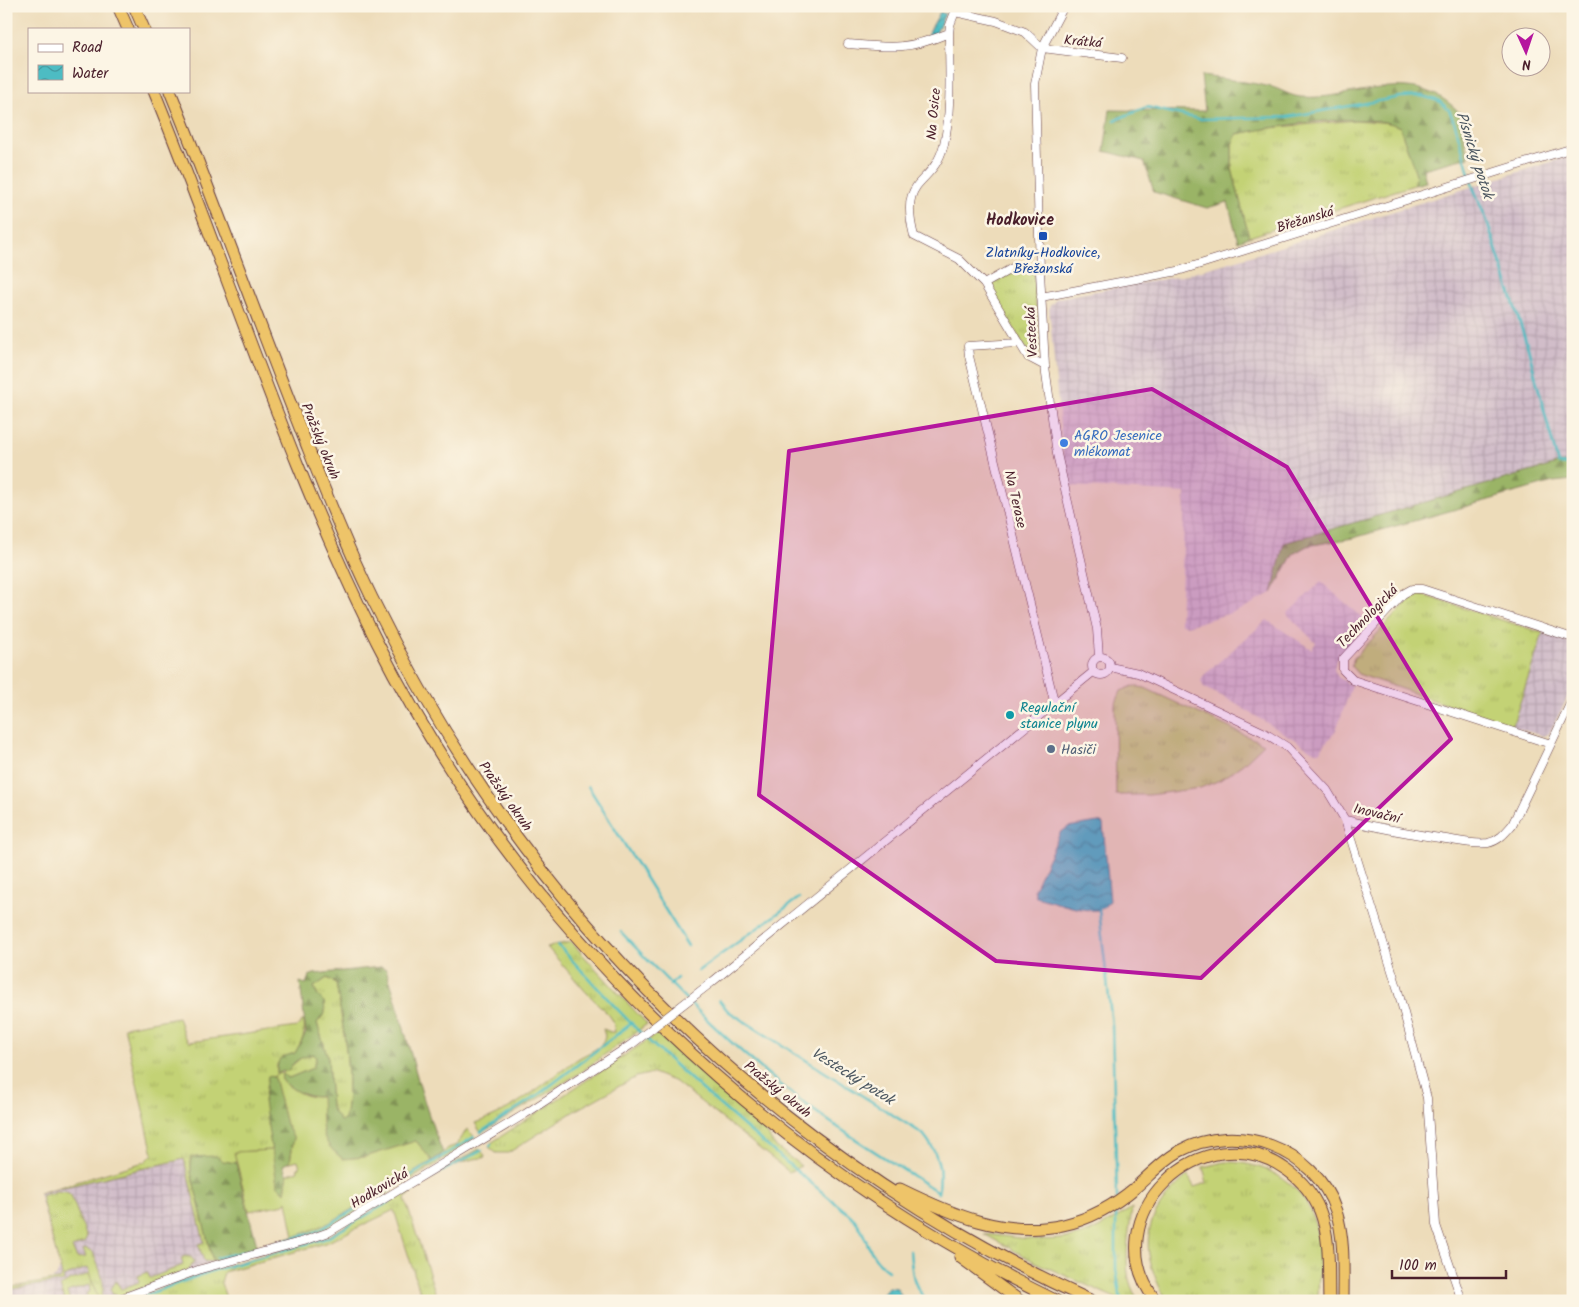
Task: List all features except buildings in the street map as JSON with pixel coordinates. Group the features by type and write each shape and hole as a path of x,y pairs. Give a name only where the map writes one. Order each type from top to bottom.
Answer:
{"highway":[{"path":"118,6 128,28"},
{"path":"134,6 144,28"},
{"path":"154,92 322,523 379,645 451,770 520,868 602,964 653,1018 716,1077 778,1128 841,1175 923,1229 1020,1301"},
{"name":"Pražský okruh","path":"170,92 351,555 414,680 464,762 532,859 590,929 648,992 745,1082 792,1120 860,1170 965,1237 1092,1301"},
{"path":"860,1170 944,1210 998,1226 1050,1227 1083,1219 1112,1205 1168,1159 1197,1144 1236,1138 1275,1146 1308,1168 1331,1200 1341,1236 1343,1301"},
{"path":"1156,1301 1143,1279 1138,1257 1139,1230 1146,1207 1163,1183 1186,1164 1210,1155 1231,1152 1256,1155 1274,1162 1295,1176 1308,1190 1318,1206 1325,1230 1329,1301"},
{"path":"923,1229 1056,1301"}],"street":[{"name":"Vestecká","path":"1064,6 1042,48 1035,84 1041,297 1045,366 1057,454 1097,629 1099,657 1092,663 1093,672"},
{"path":"954,9 996,21 1025,32 1042,48"},
{"name":"Na Osice","path":"954,9 949,33 948,98 944,144 933,169 911,192 909,209 914,236 960,259 984,284 1028,357 1045,366"},
{"path":"848,44 900,48 924,44 949,33"},
{"name":"Krátká","path":"1042,48 1122,58"},
{"name":"Břežanská","path":"1041,297 1178,271 1573,148"},
{"path":"984,284 1016,266"},
{"name":"Na Terase","path":"1018,343 968,346 1018,562 1055,705"},
{"name":"Technologická","path":"1551,744 1353,680 1343,670 1343,659 1403,594 1412,589 1430,591 1573,638"},
{"path":"1099,657 1107,659 1110,667"},
{"name":"Vestecká","path":"1093,672 1103,675 1110,667"},
{"name":"Inovační","path":"1110,667 1138,673 1263,732 1287,746 1327,790 1345,820 1398,832 1472,843 1488,843 1506,834 1573,698"},
{"name":"Vestecká","path":"712,982 1012,740 1093,672"},
{"path":"1345,820 1397,987 1427,1098 1436,1225 1462,1301"},
{"name":"Hodkovická","path":"114,1301 201,1269 313,1239 329,1232 525,1114 632,1044 712,982"}],"highlighted area":[{"path":"1152,389 1287,467 1451,739 1201,978 996,961 759,795 789,451"}],"shaded area":[{"path":"1573,155 1573,463 1560,463 1284,543 1272,593 1238,611 1187,626 1180,623 1185,493 1071,486 1063,457 1049,307 1057,298 1181,276 1244,258"},
{"path":"1321,582 1369,623 1336,660 1334,670 1338,677 1352,686 1336,730 1319,752 1315,752 1226,698 1204,688 1201,681 1204,675 1267,620 1311,649 1316,643 1287,614"},
{"path":"1543,633 1573,643 1573,687 1549,734 1543,736 1512,727"},
{"path":"187,1157 213,1262 122,1301 6,1301 6,1288 46,1282 56,1277 60,1268 39,1193"}],"green space":[{"path":"1201,76 1272,87 1301,97 1321,97 1382,88 1420,89 1439,96 1457,110 1461,118 1469,157 1423,169 1426,182 1414,185 1416,174 1400,127 1385,122 1344,120 1296,124 1237,134 1232,144 1232,169 1249,237 1238,241 1228,202 1207,208 1154,192 1144,161 1104,151 1110,110 1205,111"},
{"path":"1356,120 1391,123 1400,127 1416,174 1414,185 1249,237 1232,169 1232,144 1237,134 1269,128"},
{"path":"1027,264 1033,268 1040,352 1034,357 1028,353 990,287 996,281"},
{"path":"1560,463 1573,463 1573,480 1553,482 1353,538 1307,546 1293,554 1272,593 1284,543"},
{"path":"1419,594 1543,633 1512,727 1358,674 1351,666 1354,658 1413,596"},
{"path":"1133,686 1145,688 1264,744 1243,764 1220,780 1200,788 1149,795 1116,795 1115,705 1121,691"},
{"path":"571,942 647,1024 578,1074 481,1133 475,1123 516,1104 576,1060 597,1048 601,1045 605,1036 603,1029 615,1032 613,1021 609,1015 547,947"},
{"path":"381,967 386,969 426,1108 443,1153 432,1161 416,1141 365,1157 343,1159 325,1139 322,1124 321,1097 299,1093 281,1080 282,1074 289,1078 313,1068 316,1058 314,1054 299,1059 289,1070 277,1073 279,1060 295,1053 306,1033 300,982 306,984 309,976","holes":["327,978 336,983 348,1068 345,1120 340,1121 331,1108 328,1058 317,1023 325,1013 324,1002 317,995 314,987"]},
{"path":"327,978 336,983 348,1068 345,1120 340,1122 331,1108 328,1058 317,1023 325,1013 324,1002 317,995 314,987"},
{"path":"178,1017 184,1036 189,1042 297,1027 303,1020 304,1025 303,1037 295,1053 277,1064 277,1073 274,1077 268,1076 272,1150 235,1152 236,1163 191,1158 191,1172 213,1262 204,1261 198,1244 204,1242 184,1159 39,1193 144,1162 153,1154 124,1027"},
{"path":"657,1034 762,1126 774,1145 801,1166 789,1172 676,1082 653,1073 636,1077 576,1110 508,1153 496,1153 489,1147 491,1143"},
{"path":"314,1054 316,1058 313,1068 289,1078 282,1074 303,1056"},
{"path":"277,1073 282,1073 281,1080 295,1090 305,1095 321,1097 322,1124 325,1139 343,1159 365,1157 416,1141 432,1161 403,1179 389,1181 390,1186 329,1223 294,1237 287,1201 285,1204 249,1211 234,1152 272,1150 277,1185 285,1193 288,1174 298,1171 297,1169 300,1167 298,1160 290,1162 294,1138 286,1124 274,1077"},
{"path":"268,1076 274,1077 286,1124 294,1138 290,1162 283,1165 286,1174 288,1174 285,1193 277,1185 264,1101"},
{"path":"467,1129 475,1137 473,1140 441,1161 439,1157 448,1148 457,1145"},
{"path":"479,1149 485,1155 484,1158 452,1166 421,1185 405,1199 438,1301 423,1301 394,1210 326,1243 224,1272 221,1283 227,1301 126,1301 207,1271 324,1238"},
{"path":"216,1156 223,1161 236,1163 258,1250 213,1262 191,1172 191,1157"},
{"path":"439,1157 441,1161 398,1187 394,1179 403,1179"},
{"path":"1225,1162 1257,1166 1271,1172 1285,1180 1305,1202 1313,1216 1317,1232 1320,1257 1318,1301 1166,1299 1151,1264 1148,1248 1149,1232 1154,1218 1173,1189 1188,1175 1194,1187 1207,1183 1203,1167"},
{"path":"389,1181 392,1191 324,1231 275,1246 274,1242 305,1232 348,1212 390,1186"},
{"path":"57,1191 67,1192 71,1195 87,1238 84,1243 72,1248 77,1258 86,1257 83,1250 85,1249 93,1252 103,1283 100,1301 95,1301 98,1299 87,1268 63,1277 64,1281 6,1290 6,1288 60,1279 62,1276 41,1196"},
{"path":"1132,1208 1127,1269 1129,1281 1140,1301 1122,1301 1035,1262 984,1234 1047,1240 1072,1237 1097,1229"},
{"path":"185,1256 191,1257 194,1261 189,1270 120,1296 112,1294 111,1289 116,1281 121,1289 139,1282 138,1276 147,1272 150,1278 183,1265 181,1258"},
{"path":"89,1274 98,1299 89,1301 86,1293 90,1292 89,1285 67,1292 70,1301 64,1301 60,1286"}],"water":[{"path":"940,12 945,14 936,33 927,36"},
{"path":"1098,822 1103,824 1110,901 1101,909 1091,910 1075,908 1036,897 1034,889 1060,833 1068,827"},
{"path":"888,1287 897,1288 905,1301 881,1301 883,1293"}],"waterway":[{"name":"Písnický potok","path":"1115,120 1147,107 1199,119 1287,117 1401,97 1422,96 1439,101 1449,110 1455,124 1473,187 1487,221 1528,348 1558,464 1573,465"},
{"name":"Vestecký potok","path":"588,786 688,946"},
{"path":"698,971 799,898"},
{"path":"1099,910 1112,1025 1117,1198"},
{"path":"621,932 711,1023 758,1066 840,1129 938,1192"},
{"path":"558,945 652,1044 700,1088 850,1215 856,1221 874,1257 888,1270"},
{"path":"670,985 677,978"},
{"name":"Vestecký potok","path":"719,1000 728,1011 923,1134 936,1155 938,1162 940,1177 938,1193"},
{"path":"481,1132 538,1095 632,1023"},
{"path":"397,1184 474,1137"},
{"path":"417,1185 482,1150"},
{"path":"274,1244 318,1231 391,1188"},
{"path":"129,1301 212,1271 327,1238 391,1201"},
{"path":"1116,1206 1116,1269 1121,1301"},
{"path":"217,1258 258,1248"},
{"name":"Vestecký potok","path":"910,1251 912,1272 916,1284 928,1301"}],"place":[{"name":"Zlatníky-Hodkovice, Břežanská","path":"1043,236"},
{"name":"AGRO Jesenice mlékomat","path":"1064,443"},
{"name":"Regulační stanice plynu","path":"1010,715"},
{"name":"Hasiči","path":"1051,749"}],"district":[{"name":"Hodkovice","path":"1020,219"}]}
